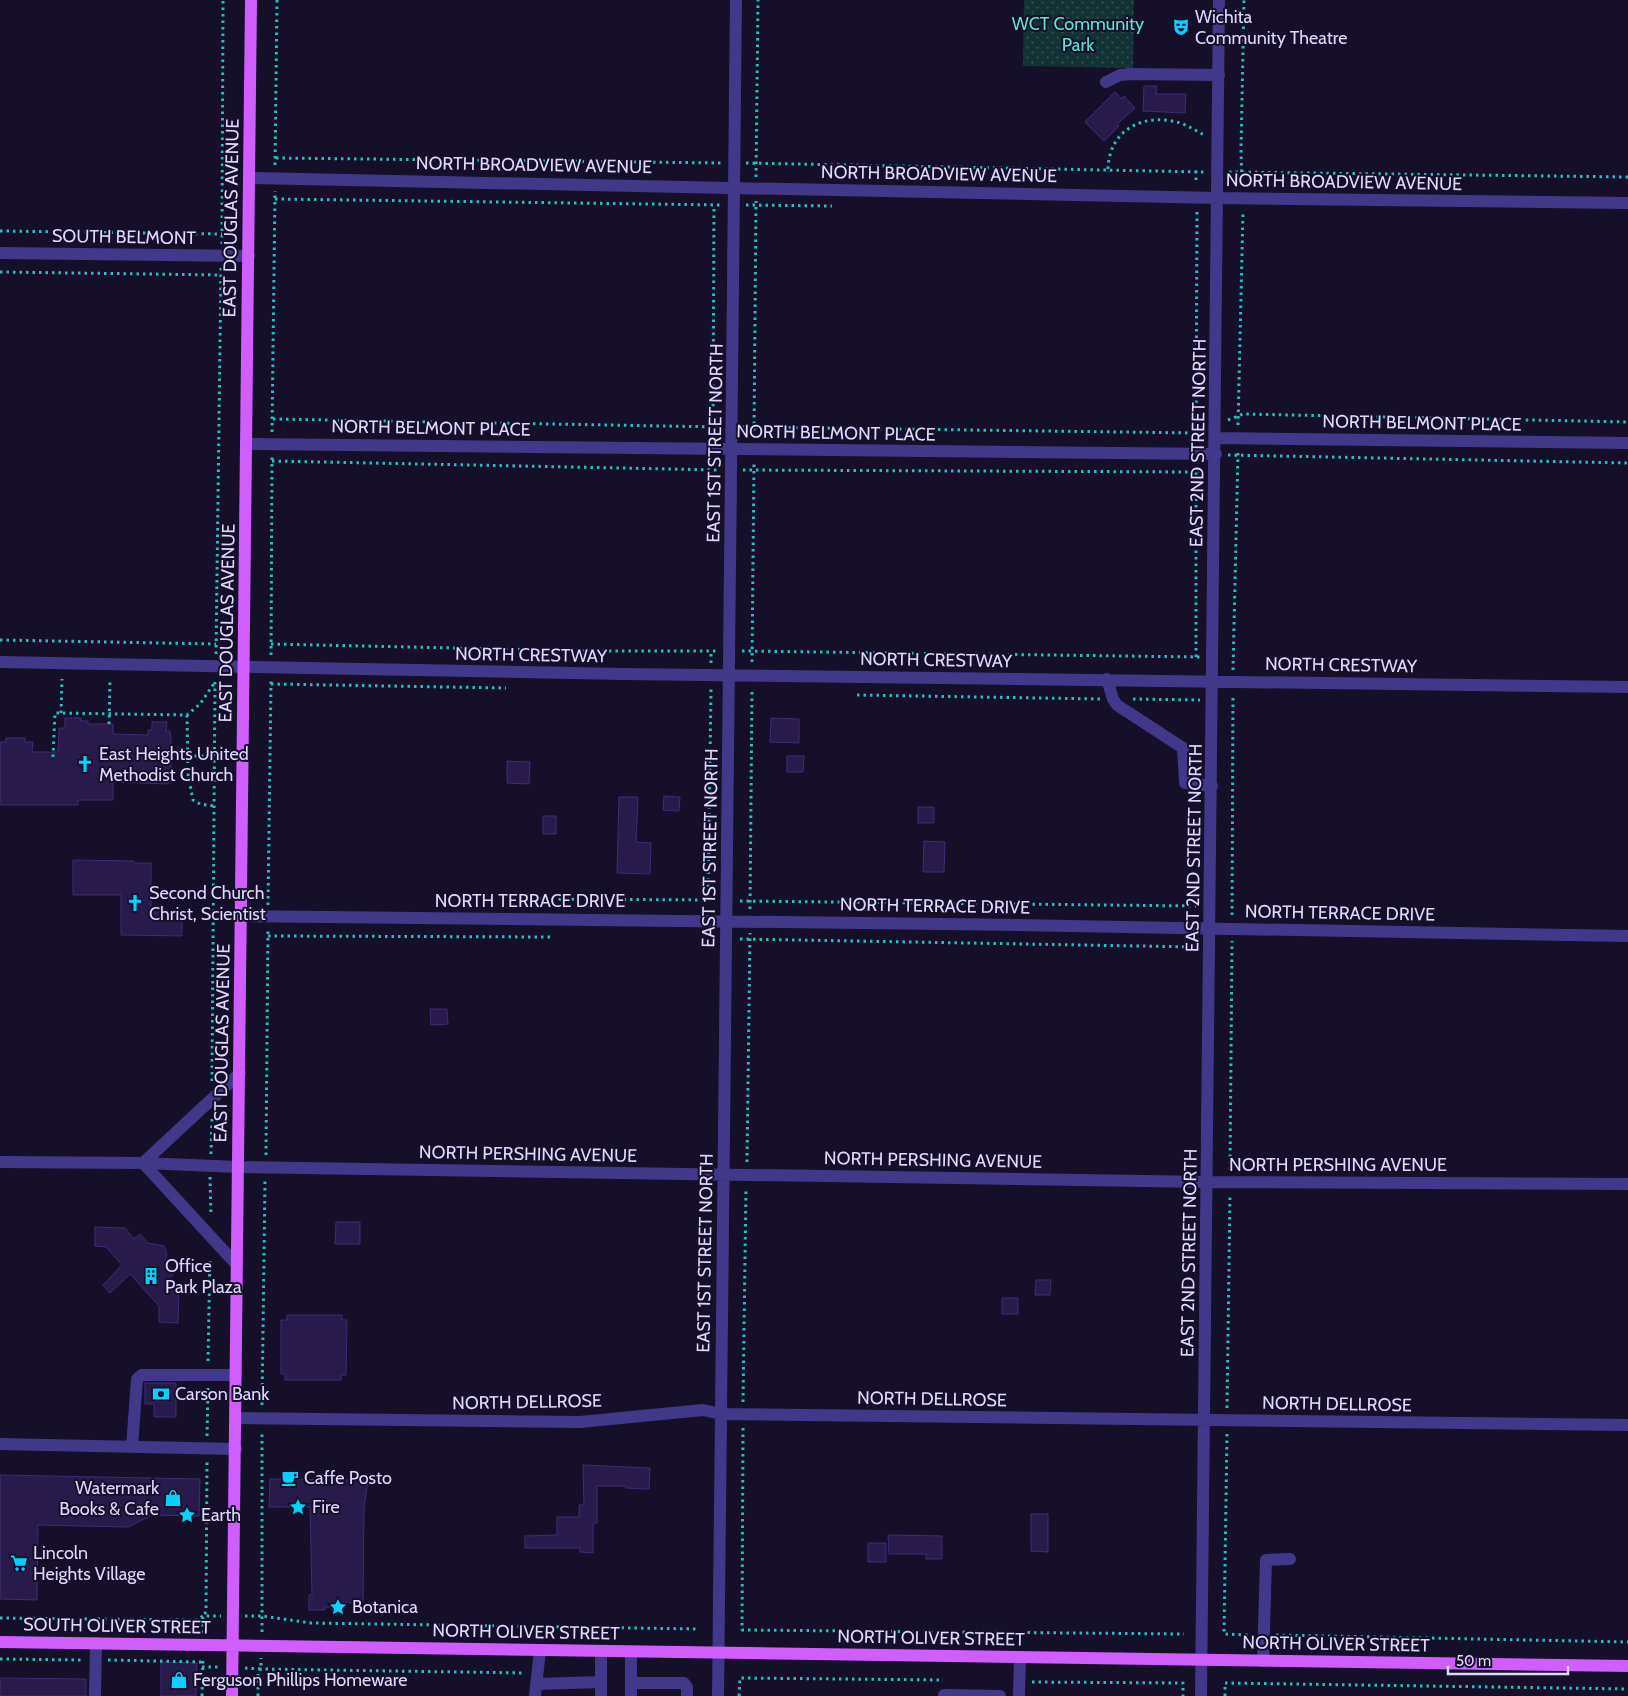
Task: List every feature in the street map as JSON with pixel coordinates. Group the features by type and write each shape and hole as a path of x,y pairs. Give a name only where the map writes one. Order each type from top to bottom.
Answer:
{"main road":[{"name":"EAST DOUGLAS AVENUE","path":"232,1696 251,0"},
{"name":"SOUTH OLIVER STREET","path":"0,1642 233,1644"},
{"name":"NORTH OLIVER STREET","path":"233,1644 631,1652 1628,1666"}],"street":[{"name":"EAST 1ST STREET NORTH","path":"718,1696 733,427 736,0"},
{"name":"EAST 2ND STREET NORTH","path":"1201,1696 1220,0"},
{"path":"1106,82 1120,75 1131,74 1219,76"},
{"name":"NORTH BROADVIEW AVENUE","path":"249,178 735,186 1218,198 1628,203"},
{"name":"SOUTH BELMONT","path":"0,253 248,256"},
{"name":"NORTH BELMONT PLACE","path":"1216,438 1628,443"},
{"name":"NORTH BELMONT PLACE","path":"246,444 1196,454 1216,457"},
{"name":"NORTH CRESTWAY","path":"0,662 752,676 1233,680 1628,687"},
{"path":"1107,679 1113,699 1117,704 1183,748 1186,783 1212,786"},
{"name":"NORTH TERRACE DRIVE","path":"241,916 726,920 1628,936"},
{"path":"237,1265 144,1163 240,1073"},
{"name":"NORTH PERSHING AVENUE","path":"0,1162 144,1163 238,1168 1207,1182 1628,1184"},
{"path":"132,1447 136,1379 142,1375 236,1375"},
{"name":"NORTH DELLROSE","path":"236,1418 580,1422 703,1410 721,1414 1628,1425"},
{"path":"0,1444 236,1449"},
{"path":"1262,1661 1266,1560 1290,1559"},
{"path":"95,1696 96,1643"},
{"path":"540,1650 535,1690 601,1682"},
{"path":"601,1651 601,1696"},
{"path":"631,1652 631,1690 684,1683 687,1687 687,1696"},
{"path":"1019,1696 1020,1657"},
{"path":"944,1695 1000,1696"}],"path":[{"path":"0,1618 197,1620 206,1612 223,0"},
{"path":"258,1696 258,1672 261,1669 262,1616 262,1418 277,0"},
{"path":"758,0 742,1630 1184,1634"},
{"path":"1244,0 1238,455 1233,657 1230,1182 1224,1634 1628,1642"},
{"path":"1108,169 1111,150 1119,137 1131,125 1147,120 1167,120 1183,124 1207,136"},
{"path":"713,426 714,205 720,153"},
{"path":"276,158 756,163 1242,173 1628,177"},
{"path":"1196,171 1196,700"},
{"path":"0,231 222,234"},
{"path":"0,272 221,274"},
{"path":"272,419 1196,433 1243,414 1628,422"},
{"path":"1196,472 1216,457 1226,455 1628,463"},
{"path":"0,640 216,644"},
{"path":"271,644 594,651 1233,657"},
{"path":"708,900 711,651"},
{"path":"61,713 62,679"},
{"path":"108,724 110,680"},
{"path":"53,758 55,713 187,714 200,704 215,681"},
{"path":"857,695 1233,700"},
{"path":"187,714 188,774 193,800 200,804 214,806"},
{"path":"188,756 214,756"},
{"path":"539,899 1232,906"},
{"path":"268,936 553,937"},
{"path":"739,939 1232,947"},
{"path":"262,1616 311,1623 698,1628"},
{"path":"261,1669 381,1671"},
{"path":"739,1696 740,1678"},
{"path":"1183,1683 1183,1696"},
{"path":"1225,1696 1225,1683 1628,1689"}],"green space":[{"name":"WCT Community Park","path":"1024,0 1134,0 1133,68 1023,66"}],"building":[{"path":"1144,86 1157,86 1156,94 1186,94 1185,113 1143,111"},
{"path":"1115,92 1122,99 1124,96 1135,108 1117,124 1119,126 1104,141 1085,122"},
{"name":"East Heights United Methodist Church","path":"65,718 81,718 81,721 88,721 88,724 113,724 113,734 148,735 148,730 152,730 152,722 167,722 166,731 170,731 171,739 171,771 168,784 113,782 113,800 78,800 78,805 0,805 0,742 6,742 6,738 25,738 25,742 33,742 32,752 58,752 59,728 65,728"},
{"path":"771,718 799,719 799,743 770,742"},
{"path":"787,756 804,756 803,772 787,772"},
{"path":"507,761 530,762 529,784 507,783"},
{"path":"664,796 680,797 679,811 663,810"},
{"path":"619,797 638,797 636,842 651,843 650,874 617,873"},
{"path":"918,807 934,807 934,823 918,823"},
{"path":"543,816 556,816 556,834 543,834"},
{"path":"924,841 945,842 944,872 923,872"},
{"name":"Second Church Christ, Scientist","path":"73,860 151,863 151,912 182,912 182,936 121,935 121,895 73,895"},
{"path":"430,1009 447,1009 448,1024 431,1025"},
{"path":"336,1222 360,1222 360,1244 335,1244"},
{"name":"Office Park Plaza","path":"95,1227 125,1228 134,1239 140,1234 148,1243 164,1246 167,1254 165,1261 175,1272 170,1278 179,1287 178,1323 159,1322 159,1306 130,1274 110,1293 103,1285 122,1265 106,1247 95,1246"},
{"path":"1036,1280 1051,1280 1050,1295 1035,1295"},
{"path":"1002,1298 1018,1298 1018,1314 1002,1314"},
{"path":"287,1315 342,1315 342,1320 347,1320 346,1375 341,1375 341,1380 285,1380 285,1374 281,1374 281,1320 287,1320"},
{"name":"Carson Bank","path":"145,1383 176,1383 176,1417 154,1417 154,1404 145,1404"},
{"path":"583,1465 650,1468 649,1489 626,1488 626,1486 597,1486 597,1523 593,1523 593,1553 580,1552 580,1548 525,1548 525,1536 557,1535 557,1517 579,1517 579,1505 584,1505"},
{"name":"Lincoln Heights Village","path":"0,1475 200,1479 199,1516 152,1515 128,1527 38,1525 37,1600 0,1599"},
{"path":"270,1479 368,1480 364,1508 363,1603 346,1603 346,1607 325,1607 325,1610 309,1610 309,1595 312,1595 310,1507 269,1507"},
{"path":"1031,1514 1048,1514 1048,1552 1031,1551"},
{"path":"888,1535 942,1536 942,1559 926,1559 926,1554 889,1554"},
{"path":"868,1543 886,1543 886,1562 868,1562"},
{"name":"Ferguson Phillips Homeware","path":"161,1662 197,1663 196,1696 161,1696"},
{"path":"0,1678 86,1679 86,1696 0,1696"}],"place":[{"name":"Wichita Community Theatre","path":"1181,27"},
{"name":"East Heights United Methodist Church","path":"85,764"},
{"name":"Second Church Christ, Scientist","path":"135,903"},
{"name":"Office Park Plaza","path":"151,1276"},
{"name":"Carson Bank","path":"161,1394"},
{"name":"Caffe Posto","path":"290,1478"},
{"name":"Watermark Books & Cafe","path":"173,1498"},
{"name":"Fire","path":"298,1507"},
{"name":"Earth","path":"187,1515"},
{"name":"Lincoln Heights Village","path":"19,1563"},
{"name":"Botanica","path":"338,1607"},
{"name":"Ferguson Phillips Homeware","path":"179,1680"}]}
